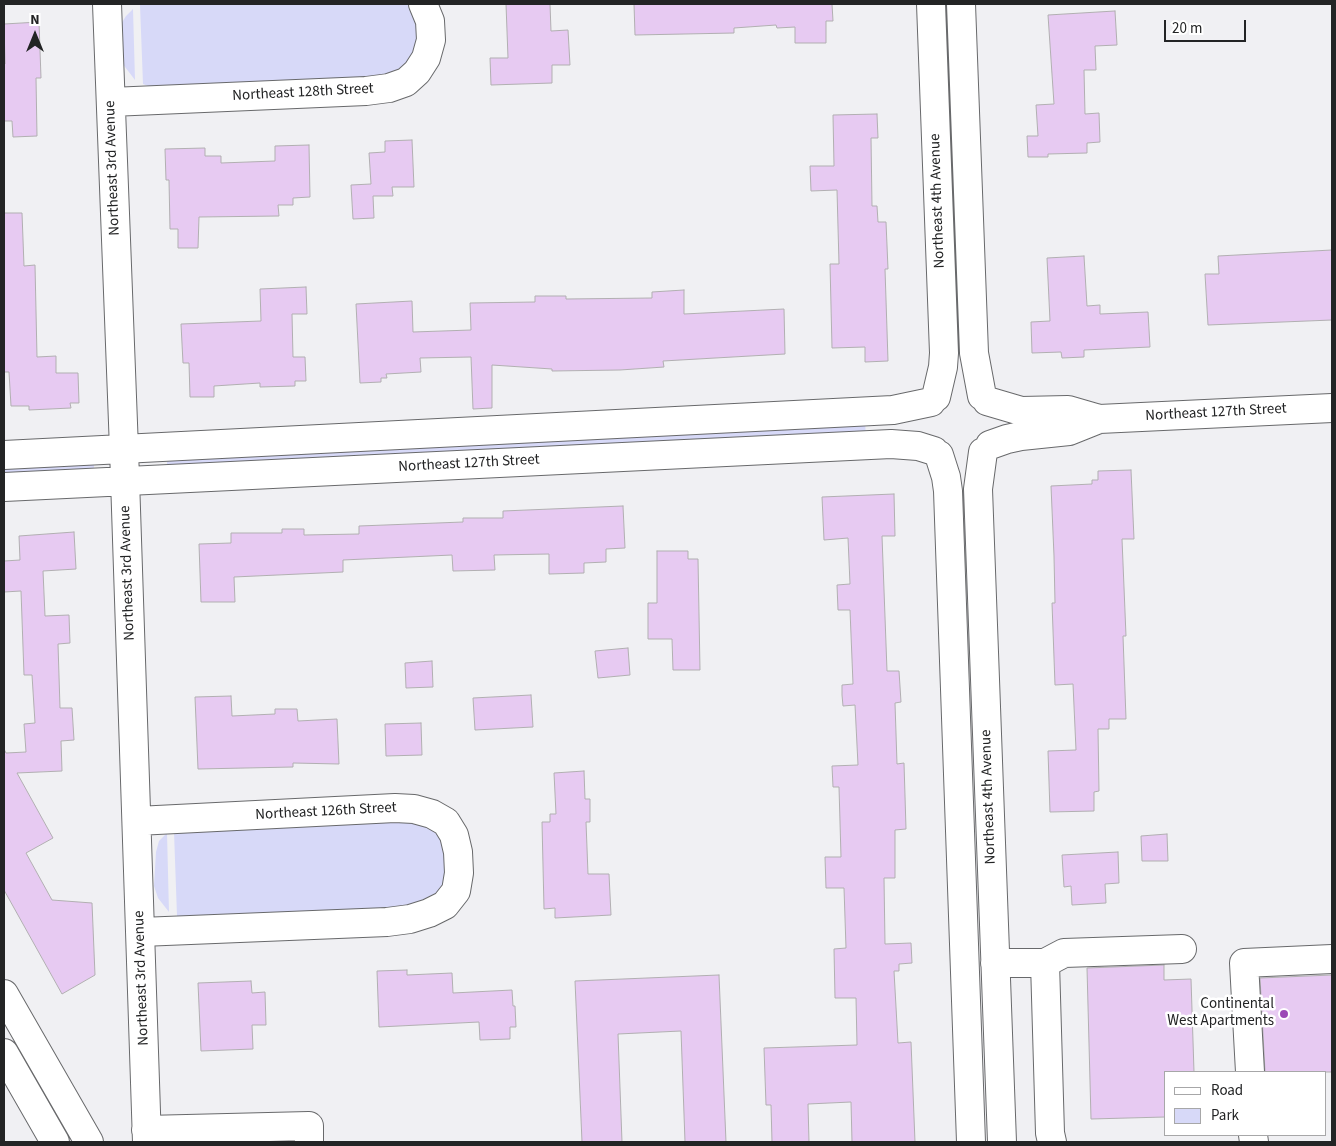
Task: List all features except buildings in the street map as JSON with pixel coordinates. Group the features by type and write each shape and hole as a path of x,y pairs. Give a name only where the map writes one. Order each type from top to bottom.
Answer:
{"street":[{"name":"Northeast 3rd Avenue","path":"107,4 141,932 146,1136"},
{"name":"Northeast 128th Street","path":"111,102 366,91 389,88 406,82 417,72 426,58 431,40 430,21 423,4"},
{"name":"Northeast 4th Avenue","path":"932,4 944,352 943,367 934,399"},
{"name":"Northeast 4th Avenue","path":"961,4 974,352 984,398"},
{"path":"4,455 885,411 907,408 934,399 944,392 964,388 984,398 993,411 996,422 995,434 987,449 975,458 966,460 947,459 937,453 927,442 923,422 925,411 934,399"},
{"name":"Northeast 127th Street","path":"984,398 1021,411 1068,410 1099,419 1332,408"},
{"name":"Northeast 127th Street","path":"987,449 1006,439 1069,432 1099,419"},
{"name":"Northeast 127th Street","path":"4,487 891,444 918,446 937,453"},
{"name":"Northeast 4th Avenue","path":"987,449 978,489 1002,1142"},
{"name":"Northeast 4th Avenue","path":"937,453 946,477 948,491 971,1142"},
{"name":"Northeast 126th Street","path":"137,821 395,808 414,809 432,814 446,822 454,835 458,852 459,873 456,891 445,904 429,913 410,919 387,922 141,932"},
{"path":"960,836 991,836"},
{"path":"996,964 1045,963 1064,953 1182,949"},
{"path":"1250,1071 1244,963 1332,959"},
{"path":"1045,963 1050,1133 1052,1142"},
{"path":"4,994 89,1142"},
{"path":"4,1053 55,1142"},
{"path":"146,1136 309,1126 309,1142"}],"green space":[{"path":"410,4 421,35 411,60 393,76 156,89 143,84 140,5"},
{"path":"133,9 135,80 122,63 121,24"},
{"path":"865,422 866,437 170,468 167,465 167,459"},
{"path":"4,464 94,464 94,469 93,472 4,479"},
{"path":"387,817 427,823 445,839 448,869 441,892 425,906 189,920 177,916 174,832"},
{"path":"167,833 169,912 158,898 154,886 156,852 159,841"}],"place":[{"name":"Continental West Apartments","path":"1284,1014"}]}
